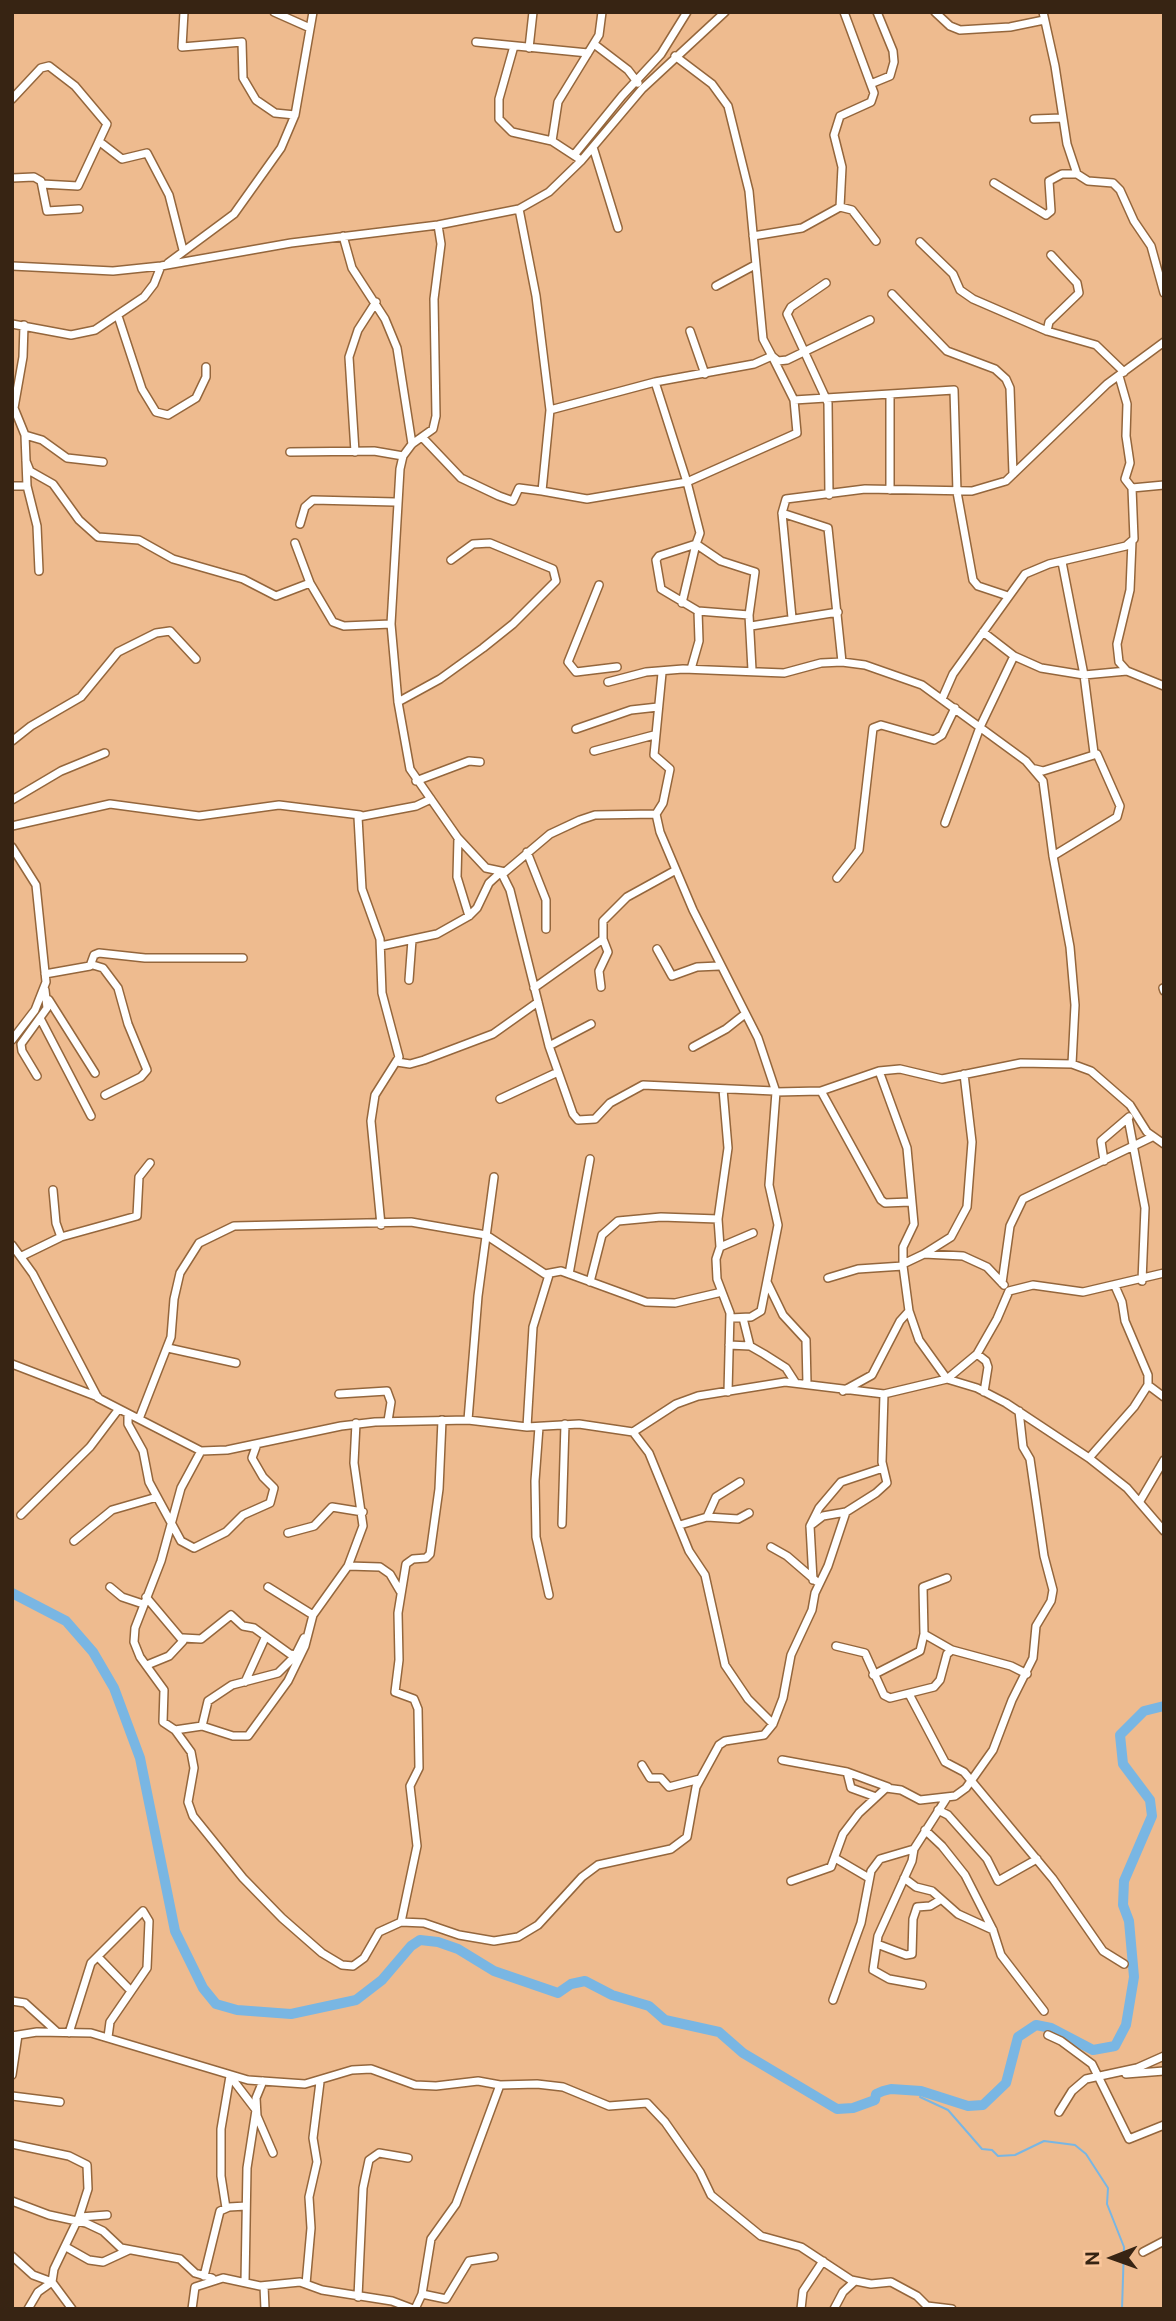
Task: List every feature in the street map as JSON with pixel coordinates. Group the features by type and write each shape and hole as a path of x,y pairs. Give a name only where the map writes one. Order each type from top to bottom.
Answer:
{"street":[{"path":"184,12 182,47 242,42 243,78 256,100 275,113 295,115"},
{"path":"274,12 310,28"},
{"path":"12,324 78,335 95,330 118,316 151,288 164,265 241,206 281,148 295,115 313,12"},
{"path":"529,48 533,12"},
{"path":"552,141 558,102 602,29 602,12"},
{"path":"12,266 102,271 164,265 344,236 438,225 519,209 543,197 578,158 661,54 687,12"},
{"path":"578,158 593,147 642,89 724,12"},
{"path":"841,207 842,167 834,135 841,114 873,100 873,83 844,12"},
{"path":"873,83 890,76 894,62 893,51 877,12"},
{"path":"935,12 950,26 960,30 1010,27 1043,16 1055,66 1062,118 1077,174"},
{"path":"476,42 588,53"},
{"path":"594,44 637,81 642,89"},
{"path":"514,46 499,99 499,119 521,136 552,141 578,158"},
{"path":"422,437 461,478 513,501 519,488 587,499 687,482 797,433 794,400 762,339 748,191 727,106 712,84 675,56"},
{"path":"12,99 41,68 49,66 75,86 106,123 100,142 78,186 42,184 34,177 12,178"},
{"path":"1034,120 1062,118"},
{"path":"100,142 122,159 147,153 169,195 183,250"},
{"path":"593,147 618,228"},
{"path":"994,183 1046,215 1051,211 1049,181 1062,174 1077,174 1088,181 1107,181 1116,186 1160,263 1164,293"},
{"path":"42,184 47,211 79,209"},
{"path":"753,236 802,228 841,207 852,210 876,241"},
{"path":"519,209 536,296 550,410 542,491"},
{"path":"438,225 441,244 434,309 436,416 433,429 412,444 403,456 396,502 391,624 398,702 407,760 416,780 457,838 486,868 501,873 510,890 549,1046 573,1114 582,1121 595,1119 611,1103 643,1085 821,1091 879,1071 900,1069 942,1079 1021,1063 1072,1064 1091,1071 1136,1113 1152,1137 1164,1144"},
{"path":"344,236 352,268 376,303 397,348 412,444"},
{"path":"920,242 948,269 960,290 966,294 1047,331 1096,345 1122,374 1127,404 1126,436 1130,463 1125,479 1132,488 1136,535 1132,541 1130,590 1117,644 1119,662 1127,671"},
{"path":"1047,331 1049,322 1079,293 1077,283 1051,255"},
{"path":"716,286 755,265"},
{"path":"826,283 791,307 787,314 829,410 829,495"},
{"path":"892,294 947,351 995,369 1006,379 1010,388 1013,474"},
{"path":"355,452 349,357 358,330 376,303"},
{"path":"118,316 139,388 152,408 168,415 196,398 206,377 206,367"},
{"path":"772,356 781,361 803,353 870,320"},
{"path":"24,325 23,357 14,408 25,435 27,486 37,526 39,571"},
{"path":"690,331 705,373"},
{"path":"792,618 782,513 786,499 890,490 957,492 991,487 1013,474 1122,374 1164,342"},
{"path":"550,410 655,382 754,364 772,356"},
{"path":"655,382 687,482 700,533 682,603"},
{"path":"794,400 954,390 957,492 973,580 978,586 1008,596"},
{"path":"890,394 890,490"},
{"path":"25,435 42,440 67,458 103,462"},
{"path":"290,452 355,452 403,456"},
{"path":"26,461 30,471 53,484 79,520 98,537 139,540 173,559 243,579 276,596 310,583"},
{"path":"1132,488 1164,485"},
{"path":"12,486 27,486"},
{"path":"300,524 306,506 313,500 396,502"},
{"path":"782,513 828,528 842,662"},
{"path":"942,699 953,674 1025,574 1132,541"},
{"path":"295,543 310,583 338,625 391,624"},
{"path":"398,702 440,679 483,648 513,624 556,582 552,569 490,543 473,544 451,560"},
{"path":"696,544 657,558 660,589 698,611 749,615"},
{"path":"696,544 721,561 755,572 749,615 752,670"},
{"path":"1062,562 1084,675 1094,754"},
{"path":"599,585 568,662 576,672 617,667"},
{"path":"691,669 699,641 698,611"},
{"path":"751,626 838,612"},
{"path":"12,741 31,726 81,697 118,652 156,633 170,631 196,659"},
{"path":"984,632 1014,656 1041,668 1084,675 1127,671 1164,685"},
{"path":"945,823 980,727 1014,656"},
{"path":"608,682 646,672 691,669 784,673 821,663 842,662 894,674 922,685 1035,769 1043,781 1053,856 1070,947 1075,1005 1072,1064"},
{"path":"656,814 663,803 670,769 654,756 662,673"},
{"path":"576,729 631,710 658,707"},
{"path":"837,878 859,850 873,728 881,725 934,740 942,734 955,708"},
{"path":"594,751 654,735"},
{"path":"12,800 61,771 105,753"},
{"path":"1035,769 1043,771 1094,754 1100,757 1120,812 1117,817 1053,856"},
{"path":"416,780 469,761 480,762"},
{"path":"12,826 110,804 199,816 279,805 360,815 395,811 431,799"},
{"path":"381,946 437,934 469,916 477,908 489,883 501,873 510,870 550,834 595,815 656,814"},
{"path":"656,814 676,870 719,965 758,1038 775,1091 769,1185 778,1225 767,1282 759,1314 730,1318"},
{"path":"360,815 360,878 381,946 382,993 399,1057 375,1095 370,1121 381,1225"},
{"path":"457,838 457,877 469,916"},
{"path":"12,847 36,885 46,974 45,990 35,1010 12,1040"},
{"path":"527,852 546,900 546,929"},
{"path":"601,987 600,966 608,952 603,939 603,920 627,897 676,870"},
{"path":"534,988 603,939"},
{"path":"409,980 412,940"},
{"path":"657,949 672,976 696,967 719,965"},
{"path":"93,965 94,955 99,953 145,957 243,958"},
{"path":"46,974 93,965 103,968 118,988 128,1024 147,1070 141,1077 105,1095"},
{"path":"45,990 95,1073"},
{"path":"37,1076 21,1046 47,1009 49,1000"},
{"path":"397,1062 410,1064 424,1060 493,1034 538,1002"},
{"path":"693,1047 745,1014"},
{"path":"40,1018 91,1116"},
{"path":"549,1046 591,1024"},
{"path":"879,1071 907,1148 914,1224 903,1247 903,1265 909,1311 919,1340 947,1379 984,1392 1019,1411 1089,1458 1140,1501 1164,1531"},
{"path":"500,1099 558,1072"},
{"path":"828,1278 858,1269 903,1265 951,1237 967,1207 972,1142 964,1074"},
{"path":"723,1089 728,1148 718,1219 720,1247 715,1264 722,1292 729,1306 728,1392"},
{"path":"821,1091 850,1149 881,1200 891,1204 910,1202"},
{"path":"1104,1161 1101,1141 1136,1113"},
{"path":"1128,1118 1145,1208 1142,1280"},
{"path":"1002,1283 1010,1226 1023,1199 1152,1137"},
{"path":"569,1274 590,1159"},
{"path":"22,1256 61,1237 137,1216 139,1177 150,1163"},
{"path":"468,1420 494,1177"},
{"path":"53,1190 56,1223 61,1237"},
{"path":"590,1282 602,1235 618,1221 661,1217 718,1219"},
{"path":"139,1419 168,1348 174,1325 174,1299 180,1273 194,1248 206,1239 243,1225 381,1225 411,1222 486,1234 549,1275"},
{"path":"720,1247 753,1233"},
{"path":"13,1248 22,1256 98,1398"},
{"path":"924,1254 975,1259 1009,1291"},
{"path":"549,1275 561,1271 654,1304 675,1303 722,1292"},
{"path":"1009,1291 1033,1284 1083,1292 1164,1273"},
{"path":"527,1427 533,1327 549,1275"},
{"path":"767,1282 783,1315 806,1340 807,1384"},
{"path":"1089,1458 1134,1407 1148,1385 1148,1375 1125,1321 1122,1301 1115,1286"},
{"path":"14,1367 98,1398 201,1451 227,1451 356,1423 388,1421 468,1420 527,1427 565,1424 633,1432 676,1404 698,1396 795,1382 843,1391 884,1394 947,1379 977,1354 1009,1291"},
{"path":"843,1391 872,1375 900,1321 909,1311"},
{"path":"743,1318 750,1346"},
{"path":"729,1345 750,1346 786,1368 795,1382"},
{"path":"168,1348 236,1363"},
{"path":"977,1354 986,1361 988,1367 984,1392"},
{"path":"1148,1385 1164,1397"},
{"path":"338,1394 387,1391 391,1402 388,1421"},
{"path":"810,1526 823,1516 846,1512 884,1488 887,1483 883,1468 884,1394"},
{"path":"21,1515 90,1447 118,1410"},
{"path":"782,1760 847,1772 920,1800 946,1799 960,1792 993,1750 1012,1700 1033,1658 1036,1626 1051,1601 1053,1590 1044,1556 1030,1459 1023,1447 1019,1411"},
{"path":"128,1414 128,1424 143,1451 147,1475 157,1497 180,1541 198,1548 226,1532 243,1515 269,1504 274,1488 253,1460 257,1444"},
{"path":"401,1922 417,1846 410,1786 419,1768 418,1709 411,1696 395,1692 399,1660 400,1592 402,1573 409,1561 425,1559 430,1554 439,1489 442,1420"},
{"path":"202,1726 205,1704 228,1687 278,1673 297,1656 305,1646 313,1615 348,1566 363,1526 354,1463 356,1423"},
{"path":"562,1524 565,1424"},
{"path":"539,1427 535,1481 536,1537 549,1595"},
{"path":"633,1432 649,1453 691,1557 705,1575 725,1665 748,1699 773,1724"},
{"path":"201,1451 185,1478 161,1561 144,1601 134,1636 136,1650 164,1690 163,1722 175,1730 191,1752 194,1762 188,1798 193,1816 243,1878 310,1943 342,1965 353,1966 364,1958 379,1932 401,1922 424,1923 459,1935 494,1941 527,1933 552,1912 582,1877 598,1865 635,1858 680,1844 691,1826 692,1802 700,1779 719,1745 725,1741 764,1735 773,1724 783,1698 791,1655 812,1610 816,1582 810,1526 819,1508 841,1482 883,1468"},
{"path":"1140,1501 1164,1460"},
{"path":"707,1517 716,1497 740,1482"},
{"path":"74,1541 111,1510 157,1497"},
{"path":"288,1533 314,1526 332,1507 363,1512"},
{"path":"816,1582 846,1512"},
{"path":"680,1525 707,1517 738,1519 749,1513"},
{"path":"771,1547 787,1556 816,1582"},
{"path":"348,1566 374,1566 390,1574 402,1573"},
{"path":"390,1574 400,1592"},
{"path":"873,1675 920,1651 924,1634 923,1587 947,1578"},
{"path":"110,1587 122,1597 144,1601 183,1638 201,1639 231,1615 243,1626 254,1628 265,1638 297,1656"},
{"path":"268,1587 313,1615"},
{"path":"924,1634 952,1650 1027,1674"},
{"path":"147,1665 169,1656 183,1644 183,1638"},
{"path":"245,1682 265,1638"},
{"path":"836,1646 865,1653 873,1675 887,1698 938,1684 947,1654 952,1650"},
{"path":"175,1730 202,1726 233,1736 253,1734 262,1715 288,1681 297,1656"},
{"path":"909,1694 941,1757 947,1764 960,1768 970,1779 1037,1859 1103,1951 1124,1964"},
{"path":"642,1765 650,1778 661,1778 669,1787 700,1779"},
{"path":"847,1772 850,1788 876,1797"},
{"path":"791,1881 827,1870 835,1858 843,1834 876,1797 889,1787"},
{"path":"922,1985 888,1979 873,1970 881,1925 904,1878 914,1849 946,1799"},
{"path":"938,1810 948,1815 986,1859 998,1881 1037,1859"},
{"path":"925,1830 965,1875 993,1930 1001,1955 1044,2011"},
{"path":"833,2000 861,1923 869,1878 880,1859 914,1849"},
{"path":"835,1858 869,1878"},
{"path":"904,1878 916,1887 930,1890 958,1914 993,1930"},
{"path":"877,1944 906,1955 912,1954 913,1919 917,1907 930,1906 940,1899"},
{"path":"69,2032 85,1974 137,1913 145,1912 149,1921 149,1962 145,1973 110,2022 108,2037"},
{"path":"98,1957 131,1991"},
{"path":"12,2000 25,2003 57,2032"},
{"path":"12,2075 15,2036 69,2032 108,2037 230,2076 263,2081 306,2084 320,2082 352,2070 371,2069 415,2085 436,2086 478,2081 500,2085 563,2087 609,2106 647,2104 665,2122 720,2204 761,2236 801,2247 855,2281 897,2284 917,2296 927,2306 952,2309"},
{"path":"1048,2035 1088,2061 1129,2139 1164,2125"},
{"path":"1119,2073 1164,2056"},
{"path":"1059,2112 1081,2082 1097,2076 1119,2073 1164,2071"},
{"path":"230,2076 257,2110 247,2168 245,2282"},
{"path":"226,2208 221,2176 221,2137 230,2076"},
{"path":"263,2081 256,2098 257,2110 259,2123 273,2153"},
{"path":"306,2284 311,2228 309,2197 317,2162 313,2138 320,2082"},
{"path":"78,2219 103,2231 121,2248 174,2258 189,2266 195,2273 209,2277 264,2286 291,2282 306,2284 358,2297 393,2301 414,2309 422,2294 431,2239 456,2204 500,2085"},
{"path":"12,2096 60,2102"},
{"path":"12,2144 85,2162 88,2189 78,2219 54,2269 52,2282 38,2292 28,2309"},
{"path":"358,2297 363,2188 369,2160 379,2153 408,2158"},
{"path":"12,2201 49,2215 78,2219 107,2215"},
{"path":"195,2287 209,2277 220,2211 246,2206"},
{"path":"1143,2252 1164,2241"},
{"path":"66,2247 86,2259 101,2262 113,2260 129,2250"},
{"path":"12,2256 33,2276 52,2282 72,2309"},
{"path":"422,2294 446,2299 469,2260 494,2257"},
{"path":"800,2309 803,2291 823,2261"},
{"path":"189,2266 195,2287 192,2309"},
{"path":"834,2309 843,2292 855,2281"},
{"path":"264,2286 265,2309"}],"waterway":[{"path":"12,1593 66,1621 93,1652 114,1688 140,1758 175,1931 203,1988 216,2004 237,2010 291,2014 356,2000 382,1980 411,1946 420,1940 438,1942 458,1949 494,1971 558,1993 571,1984 585,1981 612,1995 649,2006 665,2020 719,2032 743,2053 837,2109 853,2108 875,2100 876,2094 891,2089 921,2091 968,2106 983,2105 1006,2083 1018,2037 1036,2025 1051,2028 1093,2050 1115,2046 1126,2025 1134,1977 1129,1921 1123,1905 1124,1881 1152,1816 1150,1800 1123,1764 1120,1735 1144,1711 1164,1706"},
{"path":"920,2097 948,2110 982,2149 992,2150 998,2156 1015,2155 1044,2141 1075,2145 1086,2154 1108,2188 1107,2204 1124,2247 1122,2309"}]}
